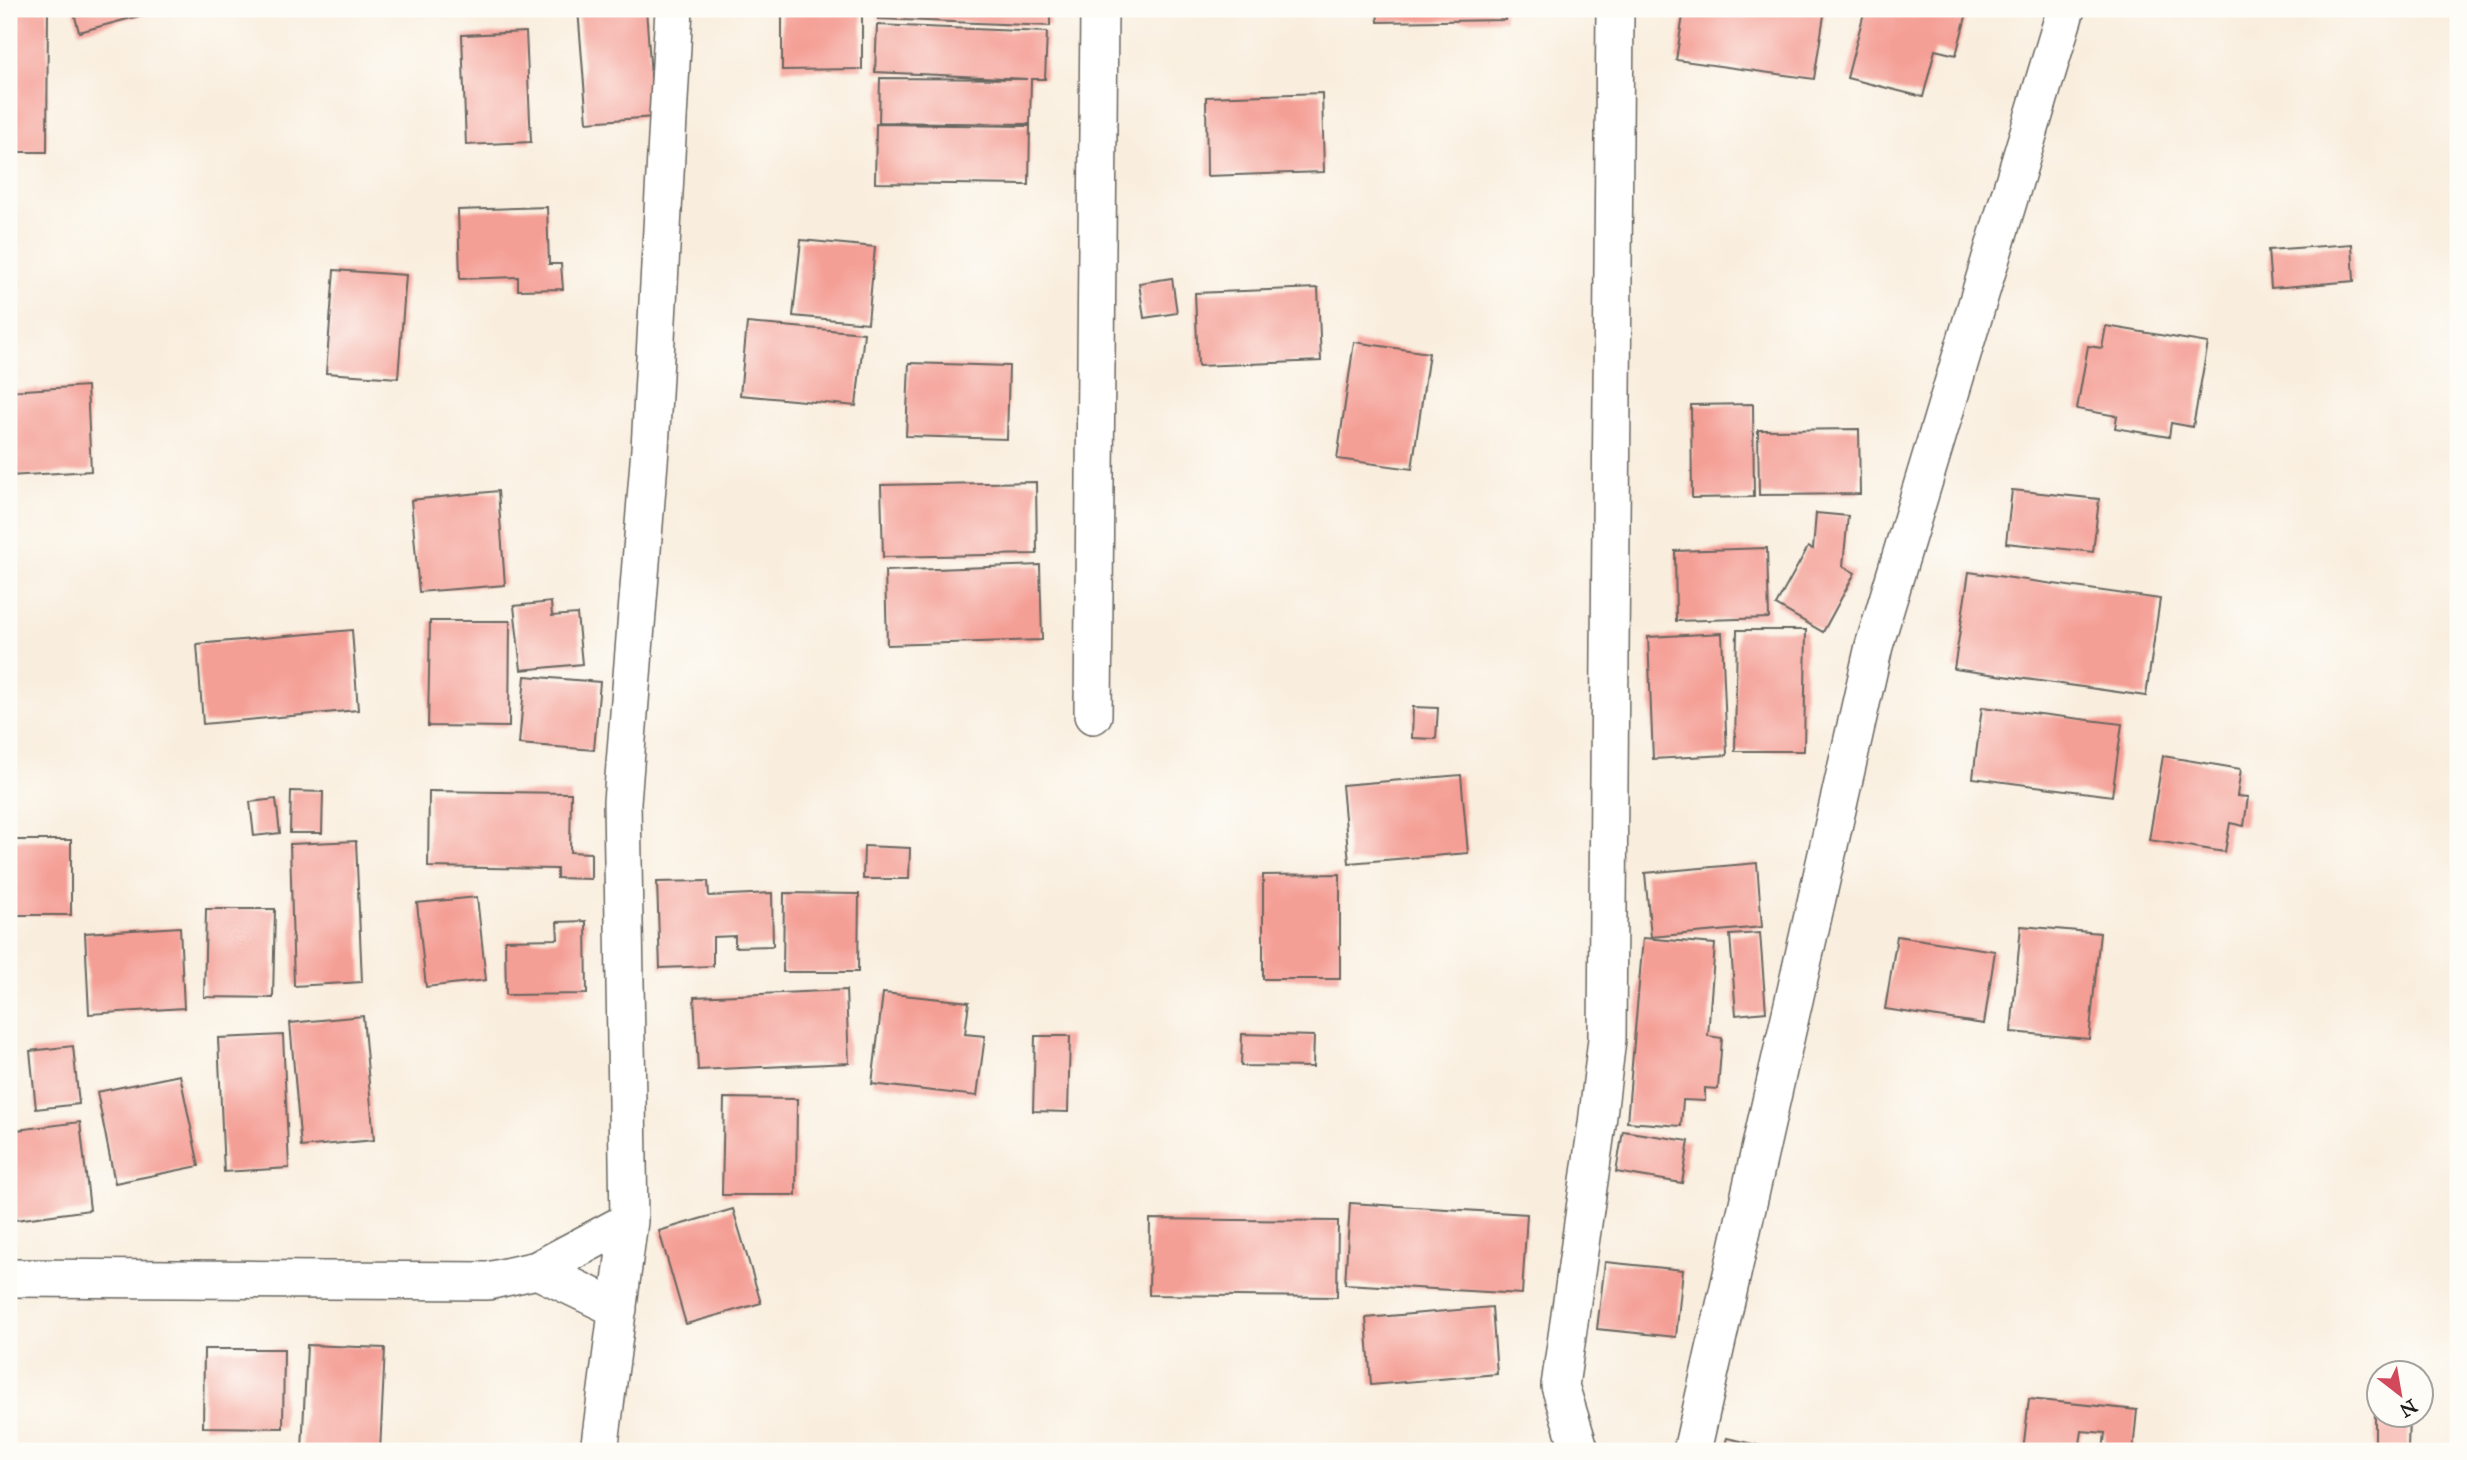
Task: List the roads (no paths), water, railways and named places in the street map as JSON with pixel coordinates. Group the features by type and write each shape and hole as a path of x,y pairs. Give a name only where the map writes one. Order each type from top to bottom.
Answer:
{"street":[{"path":"599,1451 629,1220 622,802 650,449 674,9"},
{"path":"1093,715 1098,9"},
{"path":"1580,1451 1560,1386 1597,1124 1606,1039 1615,9"},
{"path":"1692,1451 1874,646 2066,9"},
{"path":"9,1278 488,1281 537,1270 629,1220"},
{"path":"537,1270 618,1309"}]}
